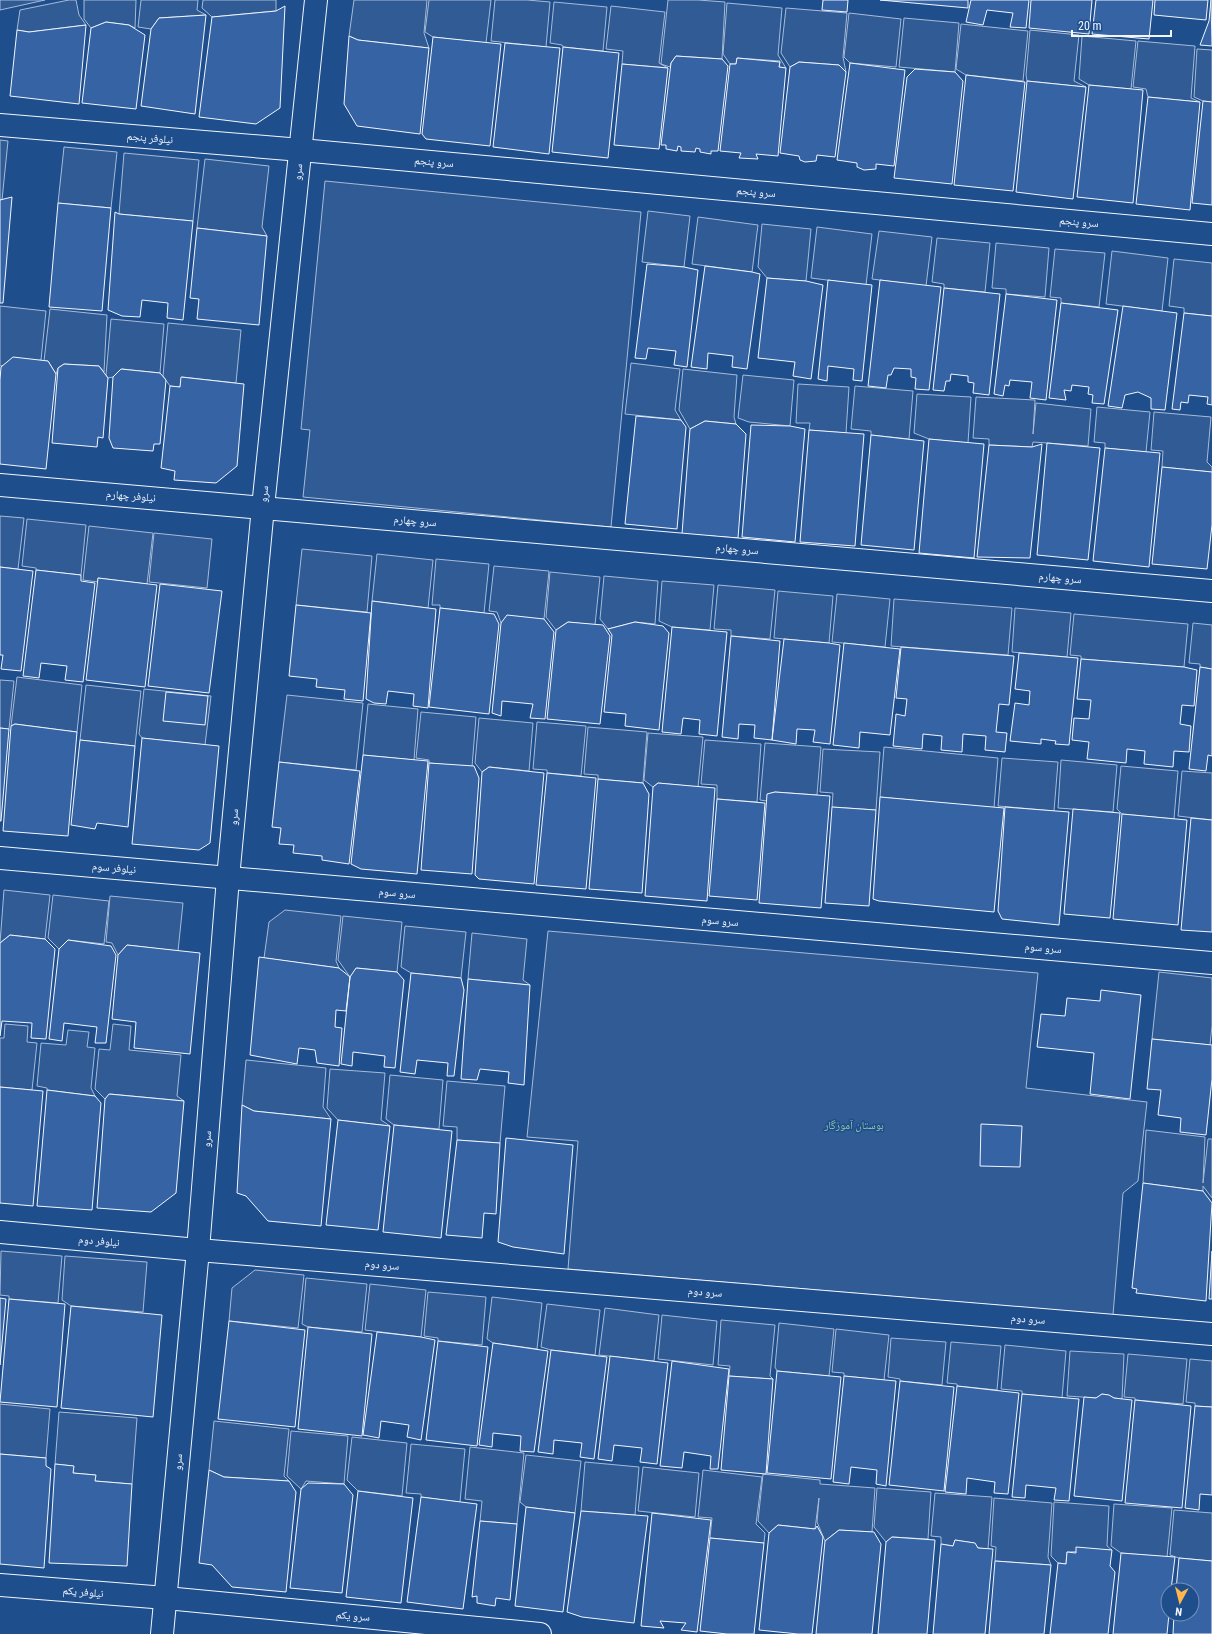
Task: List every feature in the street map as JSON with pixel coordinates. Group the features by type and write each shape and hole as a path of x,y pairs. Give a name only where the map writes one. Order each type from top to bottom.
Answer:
{"street":[{"name":"سرو","path":"162,1634 198,1250 228,878 263,507 316,0"},
{"name":"نیلوفر پنجم","path":"0,125 301,150"},
{"name":"سرو پنجم","path":"301,150 1212,234"},
{"name":"نیلوفر چهارم","path":"0,485 263,507"},
{"name":"سرو چهارم","path":"263,507 1212,591"},
{"name":"نیلوفر سوم","path":"0,858 228,878"},
{"name":"سرو سوم","path":"228,878 1212,963"},
{"name":"نیلوفر دوم","path":"0,1232 198,1250"},
{"name":"سرو دوم","path":"198,1250 1212,1334"},
{"name":"نیلوفر یکم","path":"0,1585 166,1598"},
{"name":"سرو یکم","path":"166,1598 540,1634"}],"shaded area":[{"path":"0,0 45,0 0,10"},
{"path":"69,0 76,0 79,15 86,25 29,32 17,30 20,10"},
{"path":"84,0 136,0 135,28 129,25 106,22 91,28 84,19"},
{"path":"141,0 198,0 197,10 206,15 159,18 151,29 138,27"},
{"path":"203,0 276,0 276,11 212,17 202,8"},
{"path":"354,0 427,0 424,33 429,48 358,40 349,36"},
{"path":"429,0 491,0 486,43 433,37 425,32"},
{"path":"495,0 550,2 546,47 491,41"},
{"path":"668,0 725,2 722,59 676,56 670,67 661,64"},
{"path":"554,2 607,7 603,51 563,47 562,45 550,43"},
{"path":"727,3 782,8 778,55 786,68 779,67 780,61 737,58 736,64 730,64 723,54"},
{"path":"611,6 665,12 659,63 668,68 622,64 623,51 606,49"},
{"path":"786,8 847,13 843,57 846,72 839,65 799,62 790,67 781,53"},
{"path":"849,13 901,19 896,67 850,63 844,57"},
{"path":"904,18 959,23 955,72 899,67"},
{"path":"961,24 1028,31 1023,81 966,75 956,69"},
{"path":"1030,30 1079,35 1074,81 1086,87 1027,81 1026,75"},
{"path":"1082,36 1136,41 1131,89 1089,85 1079,79"},
{"path":"1138,41 1195,46 1191,98 1200,102 1148,97 1146,89 1133,87"},
{"path":"1197,49 1212,50 1212,102 1203,101 1194,97"},
{"path":"0,140 8,141 2,200 0,200"},
{"path":"64,147 117,152 111,208 58,203"},
{"path":"124,153 199,160 193,221 119,214"},
{"path":"205,159 269,166 262,227 267,236 197,228"},
{"path":"325,181 641,212 611,527 303,497 310,430 301,429"},
{"path":"648,211 690,216 684,267 642,262"},
{"path":"698,217 758,225 752,272 692,264"},
{"path":"762,224 811,229 806,281 767,278 758,267"},
{"path":"817,227 872,234 866,285 811,278"},
{"path":"879,231 932,237 926,286 872,279"},
{"path":"937,238 990,243 985,292 944,288 944,284 932,282"},
{"path":"996,243 1049,248 1045,297 1006,294 1006,289 992,288"},
{"path":"1055,249 1105,253 1099,307 1061,303 1061,298 1050,297"},
{"path":"1112,251 1168,258 1162,311 1106,304"},
{"path":"1174,259 1212,263 1212,316 1184,313 1184,308 1169,306"},
{"path":"0,306 46,311 41,360 0,366"},
{"path":"50,309 107,315 104,372 99,366 64,364 58,368 56,374 48,361 44,361"},
{"path":"111,319 164,324 160,373 122,369 113,377 108,378 106,375"},
{"path":"168,323 241,330 236,383 182,377 180,387 170,386 163,376"},
{"path":"631,363 680,369 675,410 681,420 625,414"},
{"path":"683,369 737,375 734,417 736,424 705,421 690,429 679,410"},
{"path":"743,375 794,380 790,426 749,422 738,418"},
{"path":"798,384 849,387 846,433 809,430 810,423 796,423"},
{"path":"855,386 913,391 909,439 871,435 871,431 851,429"},
{"path":"917,394 971,397 968,443 929,439 914,433"},
{"path":"976,397 1035,400 1033,434 1036,403 1091,409 1088,446 1033,442 1032,447 989,445 989,439 973,438"},
{"path":"1097,407 1150,412 1146,452 1105,448 1105,443 1094,442"},
{"path":"1154,412 1211,417 1207,462 1212,467 1212,472 1162,467 1163,451 1151,450"},
{"path":"0,516 24,518 18,569 0,567"},
{"path":"27,519 86,525 81,575 36,570 36,568 22,566"},
{"path":"89,526 153,533 147,584 98,578 98,582 83,580"},
{"path":"154,533 212,539 207,588 149,582"},
{"path":"302,549 372,556 367,612 296,605"},
{"path":"377,554 433,560 428,608 372,601"},
{"path":"436,559 489,564 484,613 440,608 440,605 432,605"},
{"path":"494,566 549,571 544,619 501,623 497,612 489,611"},
{"path":"550,572 600,577 595,625 568,622 556,630 546,617"},
{"path":"604,576 658,581 655,624 635,622 608,629 600,619"},
{"path":"662,581 714,585 710,630 672,627 659,621"},
{"path":"718,585 775,590 770,639 731,636 731,630 714,629"},
{"path":"778,591 833,596 829,643 774,638"},
{"path":"837,594 890,599 885,647 832,642"},
{"path":"894,599 1012,608 1008,655 891,646"},
{"path":"1015,608 1071,613 1067,657 1012,652"},
{"path":"1074,614 1188,624 1184,667 1081,659 1081,656 1070,655"},
{"path":"1193,623 1212,625 1212,669 1200,667 1200,664 1189,663"},
{"path":"17,677 82,685 77,732 15,724 11,726"},
{"path":"0,680 14,681 9,729 0,728"},
{"path":"86,685 141,691 135,746 80,740"},
{"path":"144,689 211,696 205,745 142,738 139,734"},
{"path":"287,695 363,703 356,770 279,762"},
{"path":"368,704 418,709 414,760 363,755"},
{"path":"421,712 476,717 472,767 429,763 429,760 416,758"},
{"path":"479,718 533,723 529,771 489,767 482,772 475,763"},
{"path":"537,722 586,726 581,776 547,773 547,770 533,769"},
{"path":"588,727 647,732 643,783 598,779 598,775 584,774"},
{"path":"648,733 703,737 698,787 658,783 653,787 644,780"},
{"path":"705,740 761,744 757,802 717,799 717,785 701,784"},
{"path":"765,743 821,747 817,795 775,792 768,794 767,801 760,800"},
{"path":"884,747 998,758 994,808 880,797"},
{"path":"823,749 880,752 876,810 832,807 833,793 820,792"},
{"path":"1002,758 1058,762 1054,811 998,806"},
{"path":"1061,760 1117,765 1113,812 1058,808"},
{"path":"1121,766 1178,771 1174,819 1122,814 1117,809"},
{"path":"1182,771 1212,773 1212,820 1178,816"},
{"path":"4,890 50,895 45,939 10,935 0,943"},
{"path":"53,895 109,901 104,944 68,940 59,949 48,938"},
{"path":"110,896 183,903 178,951 127,945 118,955 112,943 106,942"},
{"path":"285,910 341,916 336,961 339,968 264,958 269,922"},
{"path":"343,916 402,922 397,972 357,968 350,977 338,960"},
{"path":"405,926 466,932 461,978 411,973 401,967"},
{"name":"بوستان آموزگار","path":"548,931 1038,973 1026,1088 1147,1102 1138,1181 1123,1193 1113,1315 568,1269 578,1141 527,1137"},
{"path":"472,933 527,939 523,980 530,985 468,979"},
{"path":"1159,972 1212,978 1212,1026 1210,1045 1152,1039"},
{"path":"5,1024 28,1026 27,1042 37,1043 32,1090 0,1087 0,1038 4,1038"},
{"path":"113,1024 131,1026 129,1050 181,1055 177,1096 184,1101 110,1094 105,1099 95,1089 99,1049 110,1050"},
{"path":"68,1030 89,1032 87,1047 95,1048 91,1088 95,1096 47,1090 47,1088 37,1086 41,1043 66,1045"},
{"path":"246,1060 326,1068 323,1107 331,1119 254,1111 242,1105"},
{"path":"330,1069 385,1073 381,1120 390,1126 338,1120 327,1108"},
{"path":"390,1075 443,1080 439,1129 394,1125 386,1119"},
{"path":"447,1081 505,1086 500,1143 457,1140 457,1127 443,1126"},
{"path":"1146,1130 1205,1137 1203,1183 1208,1139 1212,1139 1212,1198 1203,1186 1203,1191 1143,1183"},
{"path":"1,1251 62,1256 58,1303 9,1299 9,1296 0,1295"},
{"path":"65,1256 147,1262 143,1312 71,1306 62,1300"},
{"path":"255,1270 304,1275 298,1328 229,1321 232,1288"},
{"path":"306,1278 367,1284 362,1332 308,1327 302,1324"},
{"path":"370,1284 426,1290 421,1337 365,1330"},
{"path":"428,1292 486,1297 482,1345 438,1341 438,1338 424,1336"},
{"path":"492,1297 542,1303 537,1349 493,1343 487,1339"},
{"path":"547,1304 600,1310 595,1355 551,1350 541,1347"},
{"path":"605,1308 659,1315 654,1361 599,1355"},
{"path":"662,1315 717,1321 713,1365 658,1359"},
{"path":"721,1320 775,1325 770,1376 773,1379 729,1376 730,1366 718,1365"},
{"path":"779,1323 834,1329 829,1376 777,1371 775,1367"},
{"path":"836,1329 889,1335 884,1380 844,1376 844,1373 832,1372"},
{"path":"891,1338 946,1342 942,1385 900,1381 900,1379 888,1377"},
{"path":"951,1342 1001,1346 997,1390 957,1386 957,1384 947,1383"},
{"path":"1005,1345 1066,1351 1062,1398 1022,1394 1022,1391 1001,1389"},
{"path":"1070,1351 1124,1354 1122,1399 1102,1394 1096,1398 1067,1396"},
{"path":"1128,1354 1187,1359 1183,1404 1135,1400 1135,1398 1124,1397"},
{"path":"1190,1359 1212,1361 1212,1407 1195,1406 1195,1403 1186,1402"},
{"path":"0,1404 50,1409 46,1458 0,1454"},
{"path":"59,1412 137,1418 132,1484 95,1481 95,1475 73,1473 73,1466 55,1464"},
{"path":"214,1421 289,1429 284,1476 289,1481 224,1477 209,1470"},
{"path":"291,1431 348,1436 344,1484 306,1481 301,1489 287,1476"},
{"path":"352,1437 407,1443 402,1496 358,1491 347,1480"},
{"path":"411,1444 465,1449 460,1502 421,1497 421,1494 406,1493"},
{"path":"470,1447 524,1453 517,1524 480,1521 482,1501 465,1499"},
{"path":"526,1455 581,1461 575,1513 526,1507 520,1502"},
{"path":"585,1462 639,1467 635,1515 581,1511"},
{"path":"643,1467 699,1473 695,1517 638,1511"},
{"path":"703,1470 762,1477 756,1524 765,1533 764,1543 710,1538 712,1518 698,1517"},
{"path":"763,1474 820,1480 820,1484 875,1488 872,1532 839,1530 825,1541 817,1522 819,1498 815,1529 778,1525 769,1533 758,1521"},
{"path":"877,1488 931,1492 928,1539 892,1537 886,1542 874,1527"},
{"path":"935,1493 992,1497 988,1549 978,1548 974,1543 955,1540 953,1546 941,1544 941,1537 931,1536"},
{"path":"994,1498 1052,1503 1048,1557 1051,1565 995,1561 996,1547 991,1546"},
{"path":"1054,1502 1109,1506 1107,1546 1112,1550 1067,1552 1066,1564 1058,1563 1051,1556"},
{"path":"1114,1504 1172,1508 1167,1557 1121,1553 1111,1546"},
{"path":"1174,1510 1212,1513 1212,1561 1179,1558 1170,1555"}],"building":[{"path":"823,0 848,0 847,12 822,10"},
{"path":"880,0 968,0 968,8"},
{"path":"971,0 1029,0 1026,28 1010,27 1013,13 987,10 983,25 966,22"},
{"path":"1031,0 1092,0 1089,34 1029,28"},
{"path":"1096,0 1153,0 1149,39 1092,34"},
{"path":"1155,0 1208,0 1206,20 1154,15"},
{"path":"1211,0 1212,46 1200,45 1209,21"},
{"path":"285,6 280,108 256,124 199,117 212,17 276,11"},
{"path":"206,15 195,114 141,106 151,29 159,18"},
{"path":"106,22 129,25 145,35 136,109 82,103 91,28"},
{"path":"86,25 79,104 10,96 17,30 29,32"},
{"path":"349,36 358,40 429,48 420,134 357,126 344,104"},
{"path":"433,37 501,44 490,146 426,139 422,134"},
{"path":"505,43 560,48 549,154 493,147"},
{"path":"563,47 619,53 608,158 552,152"},
{"path":"676,56 722,59 728,66 718,151 711,151 711,154 700,152 700,149 696,148 695,152 681,151 681,147 678,146 677,151 666,149 666,145 661,145 671,63"},
{"path":"737,58 780,62 779,67 786,68 778,156 756,154 758,159 739,158 741,153 720,151 730,64 736,64"},
{"path":"799,62 839,65 846,72 835,157 817,155 816,161 805,162 800,160 799,156 780,153 790,67"},
{"path":"850,63 905,70 894,166 876,164 876,169 864,170 857,167 857,163 837,160"},
{"path":"622,64 668,68 659,149 614,145"},
{"path":"915,69 955,72 963,81 952,184 894,178 907,77"},
{"path":"966,75 1025,82 1013,191 954,185"},
{"path":"1027,81 1086,87 1073,199 1016,192"},
{"path":"1089,85 1143,90 1133,203 1077,197"},
{"path":"1148,97 1200,102 1190,210 1136,204"},
{"path":"1203,101 1212,102 1212,205 1192,203"},
{"path":"12,197 3,303 0,303 0,200"},
{"path":"58,203 111,208 102,311 49,307"},
{"path":"115,212 119,214 193,221 183,320 167,318 168,303 142,300 140,317 122,316 108,310"},
{"path":"197,228 267,236 259,325 197,319 199,299 190,298"},
{"path":"647,264 684,267 698,270 687,367 674,365 676,351 648,348 646,359 635,358"},
{"path":"705,266 760,274 747,369 732,367 733,356 708,353 707,369 691,367"},
{"path":"767,278 806,281 823,285 811,379 793,376 795,362 758,358"},
{"path":"828,280 872,285 862,381 853,380 854,369 828,366 827,381 818,379"},
{"path":"880,280 941,287 929,390 915,389 916,378 911,377 911,369 894,368 891,375 888,375 886,388 868,386"},
{"path":"944,288 1000,294 989,395 973,393 974,383 968,382 968,376 951,374 950,381 946,381 944,391 933,390"},
{"path":"1006,294 1057,300 1046,400 1030,398 1032,382 1010,380 1009,386 1005,385 1003,396 994,394"},
{"path":"1061,303 1118,310 1104,404 1092,403 1093,395 1088,394 1089,387 1072,385 1071,391 1064,390 1066,400 1049,398"},
{"path":"1123,306 1177,313 1165,410 1151,409 1151,398 1138,392 1125,395 1122,408 1108,406"},
{"path":"1184,313 1212,316 1212,405 1207,404 1208,397 1189,395 1188,403 1181,402 1180,410 1172,409"},
{"path":"13,357 48,361 56,374 46,469 0,464 1,367"},
{"path":"64,364 99,366 108,378 103,438 98,437 97,447 52,443 58,368"},
{"path":"121,369 160,373 166,380 160,444 154,444 153,451 113,448 109,438 113,377"},
{"path":"181,377 244,384 237,466 216,483 174,480 175,471 161,468 170,386 180,387"},
{"path":"636,416 681,420 686,427 677,529 625,524"},
{"path":"705,421 736,424 746,434 738,538 682,534 690,429"},
{"path":"751,425 790,426 805,429 795,542 742,537"},
{"path":"809,430 864,434 855,546 800,542"},
{"path":"871,435 924,441 914,550 861,545"},
{"path":"929,439 984,444 974,558 919,553"},
{"path":"1047,443 1100,448 1088,560 1037,555"},
{"path":"1042,444 1030,558 977,557 989,445 1032,447"},
{"path":"1105,448 1160,453 1149,567 1093,561"},
{"path":"1162,467 1212,472 1212,525 1207,569 1152,564"},
{"path":"0,567 33,571 21,671 1,669 3,655 0,655"},
{"path":"36,570 81,575 81,581 95,583 83,682 65,680 67,666 41,663 39,678 23,676"},
{"path":"98,578 157,585 145,687 86,680"},
{"path":"160,584 222,591 209,693 148,686"},
{"path":"372,601 436,609 428,708 413,706 414,694 388,691 386,704 374,703 366,699"},
{"path":"296,605 371,613 363,701 344,699 345,690 316,687 317,679 289,676"},
{"path":"440,608 494,614 499,624 489,714 429,707"},
{"path":"507,615 544,619 554,632 545,719 530,718 533,704 502,701 501,716 492,713 501,623"},
{"path":"568,622 603,625 610,636 600,724 547,719 556,630"},
{"path":"635,622 663,626 669,633 659,730 625,726 626,714 604,712 612,635 608,629"},
{"path":"672,627 727,632 717,736 699,734 700,720 683,718 681,734 662,732"},
{"path":"731,636 780,641 772,740 754,738 755,725 739,724 738,739 722,737"},
{"path":"784,639 840,645 830,744 813,742 815,730 797,729 796,744 772,740"},
{"path":"844,643 900,649 890,735 860,732 859,748 833,745"},
{"path":"901,647 1014,656 1009,705 999,704 996,732 1007,733 1005,752 985,750 986,736 963,734 962,752 941,750 942,736 923,734 922,749 893,746 896,714 905,716 907,699 896,698"},
{"path":"1019,653 1078,658 1069,745 1055,744 1056,741 1041,739 1041,744 1010,741 1015,703 1029,705 1030,691 1015,689"},
{"path":"1081,659 1184,667 1197,670 1194,706 1182,705 1180,724 1191,726 1189,752 1174,751 1173,767 1144,764 1145,751 1127,749 1126,763 1087,759 1089,742 1072,740 1074,718 1089,719 1091,700 1077,699"},
{"path":"1200,667 1212,669 1212,756 1208,755 1206,771 1189,769"},
{"path":"166,692 208,696 205,725 163,721"},
{"path":"15,724 77,732 68,836 3,831 11,726"},
{"path":"0,728 9,729 1,821 0,821"},
{"path":"142,738 219,746 210,843 199,850 132,844"},
{"path":"80,740 135,746 128,827 97,823 95,829 71,825"},
{"path":"363,755 428,761 417,874 361,869 351,864"},
{"path":"279,762 360,771 349,864 322,860 322,856 293,853 294,845 279,844 281,828 272,827"},
{"path":"429,763 474,766 479,778 472,874 421,870"},
{"path":"489,767 544,773 534,884 479,879 475,875 482,772"},
{"path":"547,773 596,778 586,889 536,885"},
{"path":"598,779 643,783 649,794 642,893 589,889"},
{"path":"658,783 715,788 707,901 645,896 653,787"},
{"path":"775,792 830,796 821,908 759,903 767,794"},
{"path":"880,797 1004,808 994,912 879,901 873,899"},
{"path":"717,799 765,803 757,900 709,896"},
{"path":"832,807 876,810 869,906 825,903"},
{"path":"1005,807 1069,812 1059,925 1002,919 998,911"},
{"path":"1073,809 1120,813 1110,918 1064,914"},
{"path":"1122,814 1187,820 1178,925 1113,919"},
{"path":"1191,818 1212,820 1212,932 1181,930"},
{"path":"10,935 45,939 55,949 46,1039 31,1038 32,1023 2,1021 0,1036 0,943"},
{"path":"68,940 111,946 116,955 106,1043 95,1043 97,1027 64,1023 62,1041 49,1039 59,949"},
{"path":"127,945 200,953 190,1054 134,1048 136,1022 112,1019 118,955"},
{"path":"259,957 339,968 350,977 346,1011 336,1010 335,1027 342,1028 339,1066 317,1063 315,1050 299,1048 297,1064 250,1055"},
{"path":"356,968 397,972 404,980 395,1068 384,1067 385,1056 353,1052 352,1066 341,1064 350,977"},
{"path":"411,973 461,978 464,990 454,1076 447,1076 448,1063 417,1060 415,1074 400,1072"},
{"path":"468,979 530,985 524,1085 508,1083 509,1072 480,1069 477,1080 461,1079"},
{"path":"1101,990 1141,995 1130,1099 1090,1094 1094,1053 1037,1047 1041,1014 1065,1016 1067,998 1100,1001"},
{"path":"1152,1039 1212,1045 1212,1079 1206,1135 1180,1132 1181,1118 1158,1115 1161,1090 1147,1089"},
{"path":"0,1087 43,1091 33,1206 0,1203"},
{"path":"47,1090 95,1096 101,1103 92,1210 37,1206"},
{"path":"109,1094 184,1101 176,1193 151,1212 97,1208 105,1099"},
{"path":"242,1105 254,1111 331,1119 321,1226 268,1221 246,1196 237,1193"},
{"path":"338,1120 390,1126 378,1230 326,1225"},
{"path":"981,1124 1022,1126 1020,1167 980,1166"},
{"path":"394,1125 452,1131 441,1238 383,1232"},
{"path":"506,1138 573,1145 564,1254 513,1247 498,1242"},
{"path":"457,1140 500,1143 496,1214 484,1213 482,1238 446,1235"},
{"path":"1143,1183 1203,1191 1212,1203 1206,1301 1136,1293 1137,1289 1132,1288"},
{"path":"1212,1251 1212,1299 1209,1299"},
{"path":"0,1298 6,1299 0,1365"},
{"path":"9,1299 65,1304 57,1407 0,1402"},
{"path":"71,1306 162,1315 153,1417 61,1408"},
{"path":"229,1321 305,1330 295,1427 218,1419"},
{"path":"308,1327 372,1334 362,1436 298,1429"},
{"path":"377,1332 435,1340 421,1440 407,1437 409,1425 381,1421 379,1438 363,1435"},
{"path":"438,1341 488,1347 477,1446 426,1440"},
{"path":"493,1343 548,1351 534,1452 520,1451 521,1436 493,1433 492,1447 479,1445"},
{"path":"551,1350 607,1357 594,1459 580,1457 582,1443 554,1440 553,1454 538,1452"},
{"path":"610,1356 668,1363 657,1464 640,1462 642,1448 614,1445 612,1461 598,1459"},
{"path":"672,1361 729,1369 718,1469 710,1469 711,1456 684,1452 682,1468 660,1466"},
{"path":"777,1371 841,1377 831,1479 767,1473"},
{"path":"729,1376 773,1379 766,1474 721,1470"},
{"path":"844,1376 896,1381 886,1486 876,1484 877,1470 851,1467 849,1484 833,1482"},
{"path":"900,1381 954,1387 944,1491 889,1485"},
{"path":"957,1386 1019,1393 1008,1494 994,1493 995,1482 967,1478 966,1494 945,1492"},
{"path":"1022,1394 1079,1399 1069,1501 1054,1500 1056,1488 1026,1485 1025,1498 1012,1497"},
{"path":"1102,1394 1109,1395 1114,1398 1132,1400 1122,1501 1074,1496 1084,1397 1096,1398"},
{"path":"1135,1400 1191,1406 1182,1508 1125,1503"},
{"path":"1195,1406 1212,1407 1212,1495 1200,1494 1199,1510 1185,1508"},
{"path":"0,1454 46,1458 46,1466 51,1469 44,1568 0,1564"},
{"path":"55,1464 74,1466 73,1473 96,1475 95,1481 132,1484 127,1566 49,1563"},
{"path":"209,1470 224,1477 289,1481 296,1492 286,1592 232,1587 212,1565 199,1563"},
{"path":"308,1483 344,1484 353,1495 342,1593 290,1588 301,1489"},
{"path":"358,1491 413,1498 401,1603 346,1597"},
{"path":"421,1497 477,1504 463,1609 407,1602"},
{"path":"526,1507 575,1513 563,1612 515,1606"},
{"path":"581,1511 648,1516 634,1623 582,1617 567,1612"},
{"path":"652,1513 711,1520 697,1632 681,1630 686,1623 660,1621 664,1628 641,1626"},
{"path":"480,1521 517,1524 510,1600 496,1598 495,1606 477,1603 477,1596 472,1597"},
{"path":"778,1525 815,1529 817,1526 823,1537 812,1634 759,1630 769,1533"},
{"path":"839,1530 874,1532 881,1544 872,1634 816,1634 825,1541"},
{"path":"892,1537 935,1540 927,1634 878,1634 886,1542"},
{"path":"710,1538 764,1543 754,1634 727,1634 700,1631"},
{"path":"955,1540 975,1543 978,1548 993,1549 985,1634 933,1634 941,1544 953,1546"},
{"path":"1076,1547 1112,1550 1110,1566 1115,1572 1108,1634 1050,1634 1058,1563 1066,1564 1067,1552 1076,1553"},
{"path":"1121,1553 1175,1557 1172,1582 1160,1582 1160,1622 1168,1622 1167,1634 1113,1634"},
{"path":"1179,1558 1212,1561 1212,1634 1173,1634 1174,1622 1200,1622 1200,1582 1177,1582"},
{"path":"995,1561 1051,1565 1044,1634 989,1634"}]}
